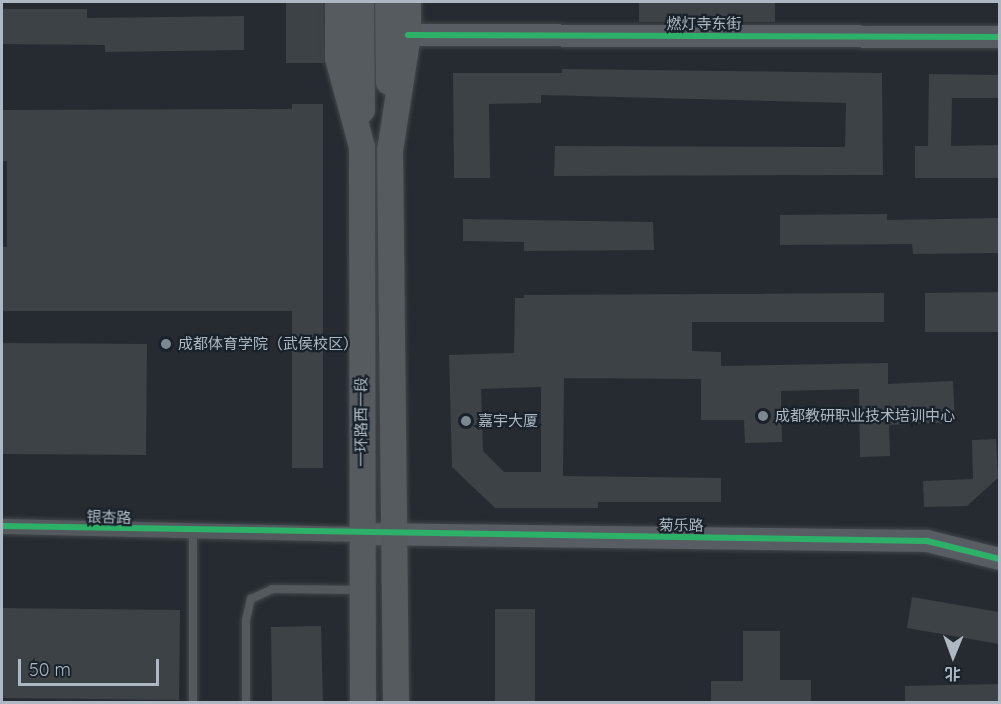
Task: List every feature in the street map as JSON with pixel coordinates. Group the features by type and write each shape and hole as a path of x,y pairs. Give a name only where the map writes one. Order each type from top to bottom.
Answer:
{"main road":[{"name":"一环路西一段","path":"338,2 338,58 362,147 360,534 363,702"},
{"path":"361,2 362,147"},
{"path":"388,2 398,35"},
{"path":"398,35 408,2"},
{"name":"一环路西一段","path":"396,702 390,151 398,35"}],"street":[{"name":"燃灯寺东街","path":"398,35 999,37"},
{"name":"银杏路","path":"2,526 360,534"},
{"name":"菊乐路","path":"360,534 927,541 999,559"}],"lane":[{"path":"193,531 194,702"},
{"path":"246,702 246,620 251,599 272,589 361,590"}],"building":[{"path":"286,2 323,2 324,63 286,63"},
{"path":"639,2 775,2 775,22 639,22"},
{"path":"2,9 87,9 87,18 244,16 244,50 105,52 105,45 2,44"},
{"path":"562,69 882,73 883,175 554,176 555,146 845,147 846,103 541,95 541,103 489,104 490,178 454,178 453,73 562,73"},
{"path":"929,74 999,75 999,98 952,98 951,146 999,145 999,178 915,178 915,146 928,146"},
{"path":"292,104 323,104 323,468 292,468 292,311 2,311 2,247 7,247 7,161 2,161 2,110 292,109"},
{"path":"887,214 887,220 999,218 999,253 913,254 912,244 780,245 780,215"},
{"path":"463,219 653,222 654,250 524,251 524,242 463,241"},
{"path":"999,292 999,332 925,332 925,293"},
{"path":"884,293 884,322 692,322 692,351 721,352 721,366 888,363 888,384 953,381 955,422 889,425 890,456 860,457 859,389 781,391 782,442 745,443 744,420 701,420 701,379 564,378 563,476 721,478 721,502 598,502 598,508 495,508 452,467 449,355 514,353 515,298 524,298 524,295","holes":["541,387 541,472 504,472 483,451 481,389"]},
{"path":"2,343 147,344 146,455 2,454"},
{"path":"996,439 998,478 967,506 924,507 923,481 973,479 972,440"},
{"path":"912,597 999,612 999,644 907,628"},
{"path":"2,608 180,610 179,700 2,698"},
{"path":"495,609 535,609 535,702 495,702"},
{"path":"321,626 323,702 272,702 271,627"},
{"path":"743,631 780,631 780,680 811,680 811,702 711,702 711,681 743,681"},
{"path":"999,684 999,702 905,702 905,686"}],"cycle path":[{"path":"408,35 1000,37"},
{"path":"2,526 927,541 1000,559"}],"place":[{"name":"成都体育学院（武侯校区）","path":"166,344"},
{"name":"成都教研职业技术培训中心","path":"763,416"},
{"name":"嘉宇大厦","path":"466,421"}]}
